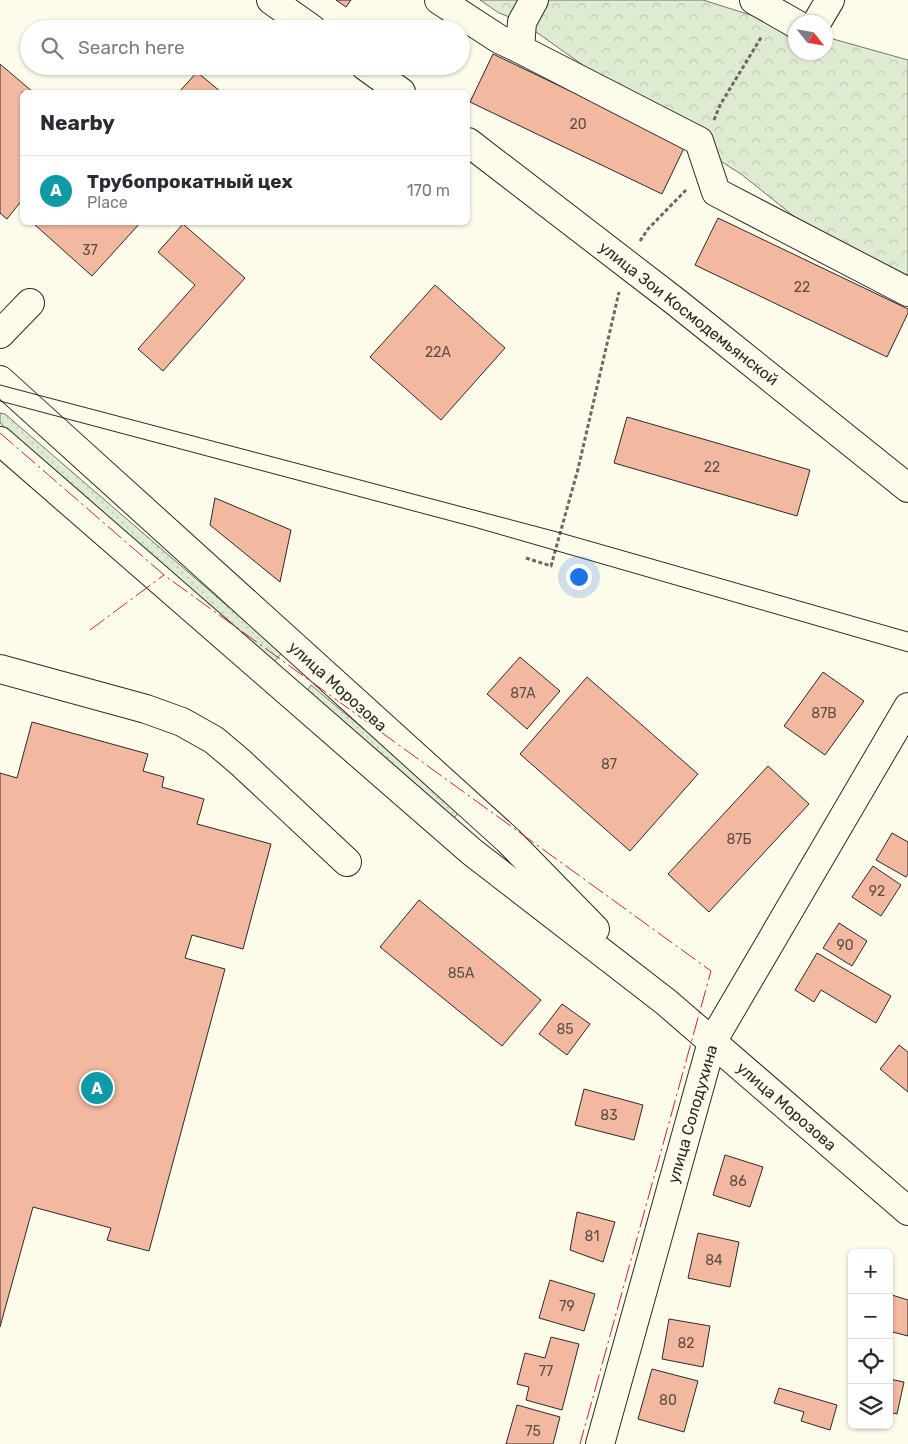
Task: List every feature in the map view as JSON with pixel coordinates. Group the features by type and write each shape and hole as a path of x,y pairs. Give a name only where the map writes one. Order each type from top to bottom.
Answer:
{"main road":[{"path":"271,0 299,20"},
{"path":"439,0 470,20"},
{"path":"520,49 522,22 534,0"},
{"path":"754,0 788,19"},
{"path":"821,15 830,0"},
{"path":"470,20 499,39 699,141 716,192 908,292"},
{"path":"377,75 398,90"},
{"name":"улица Зои Космодемьянской","path":"470,144 676,302 908,488"},
{"path":"0,334 30,303"},
{"name":"улица Морозова","path":"0,380 508,840 666,1002"},
{"name":"улица Морозова","path":"0,441 472,852 666,1002 908,1211"},
{"path":"0,669 182,722 214,740 240,762 347,862"},
{"name":"улица Солодухина","path":"600,1444 712,1042 908,707"}],"green space":[{"path":"480,0 703,0 788,27 788,60 833,60 833,39 908,60 908,299 801,222 741,174 703,150 522,22 499,13"},
{"path":"0,413 5,414 282,653 272,664 0,423"},
{"path":"311,685 455,805 458,813 455,817 452,818 304,695"}],"building":[{"path":"336,0 351,0 346,7"},
{"path":"493,54 685,146 662,194 470,102"},
{"path":"0,64 31,90 20,90 20,203 7,219 0,213"},
{"path":"194,75 201,75 219,90 181,90"},
{"path":"718,218 908,309 908,313 887,357 695,265"},
{"path":"35,225 138,225 92,276"},
{"path":"184,225 245,278 163,371 138,349 195,285 158,252"},
{"path":"435,285 505,348 441,420 370,357"},
{"path":"627,417 810,470 797,516 614,463"},
{"path":"215,498 291,530 280,582 210,525"},
{"path":"520,657 560,691 527,729 487,694"},
{"path":"823,672 864,701 825,755 784,726"},
{"path":"587,677 698,774 630,851 520,754"},
{"path":"32,722 148,754 143,771 164,777 162,787 204,799 197,824 271,844 243,949 192,935 185,958 225,969 149,1251 107,1240 111,1228 33,1207 0,1327 0,773 17,778"},
{"path":"768,766 809,804 709,912 668,874"},
{"path":"892,833 908,842 908,874 906,877 876,860"},
{"path":"873,866 901,885 881,916 852,897"},
{"path":"419,900 541,1000 502,1046 380,947"},
{"path":"839,923 867,941 852,966 823,948"},
{"path":"817,953 891,996 876,1023 821,990 814,1002 795,990"},
{"path":"562,1004 590,1024 567,1055 539,1034"},
{"path":"899,1045 908,1052 908,1092 880,1069"},
{"path":"584,1089 643,1105 634,1140 575,1125"},
{"path":"725,1155 763,1167 750,1207 713,1195"},
{"path":"577,1212 615,1222 603,1262 570,1250"},
{"path":"698,1233 739,1242 730,1287 688,1278"},
{"path":"550,1280 595,1294 584,1331 539,1318"},
{"path":"893,1295 908,1300 908,1336 893,1332"},
{"path":"669,1319 710,1326 703,1367 662,1359"},
{"path":"551,1337 579,1344 562,1410 526,1400 529,1387 517,1384 525,1353 545,1358"},
{"path":"652,1369 698,1381 684,1432 638,1419"},
{"path":"893,1380 904,1382 897,1414 893,1413"},
{"path":"779,1388 837,1405 830,1430 801,1421 804,1412 774,1403"},
{"path":"517,1405 560,1417 553,1444 506,1444"}],"tram line":[{"path":"0,385 561,533 908,632"},
{"path":"0,401 474,527 908,652"}],"power":[{"path":"0,433 164,575 711,971 580,1444"},
{"path":"90,630 164,575"}],"place":[{"name":"Трубопрокатный цех","path":"97,1088"}]}
